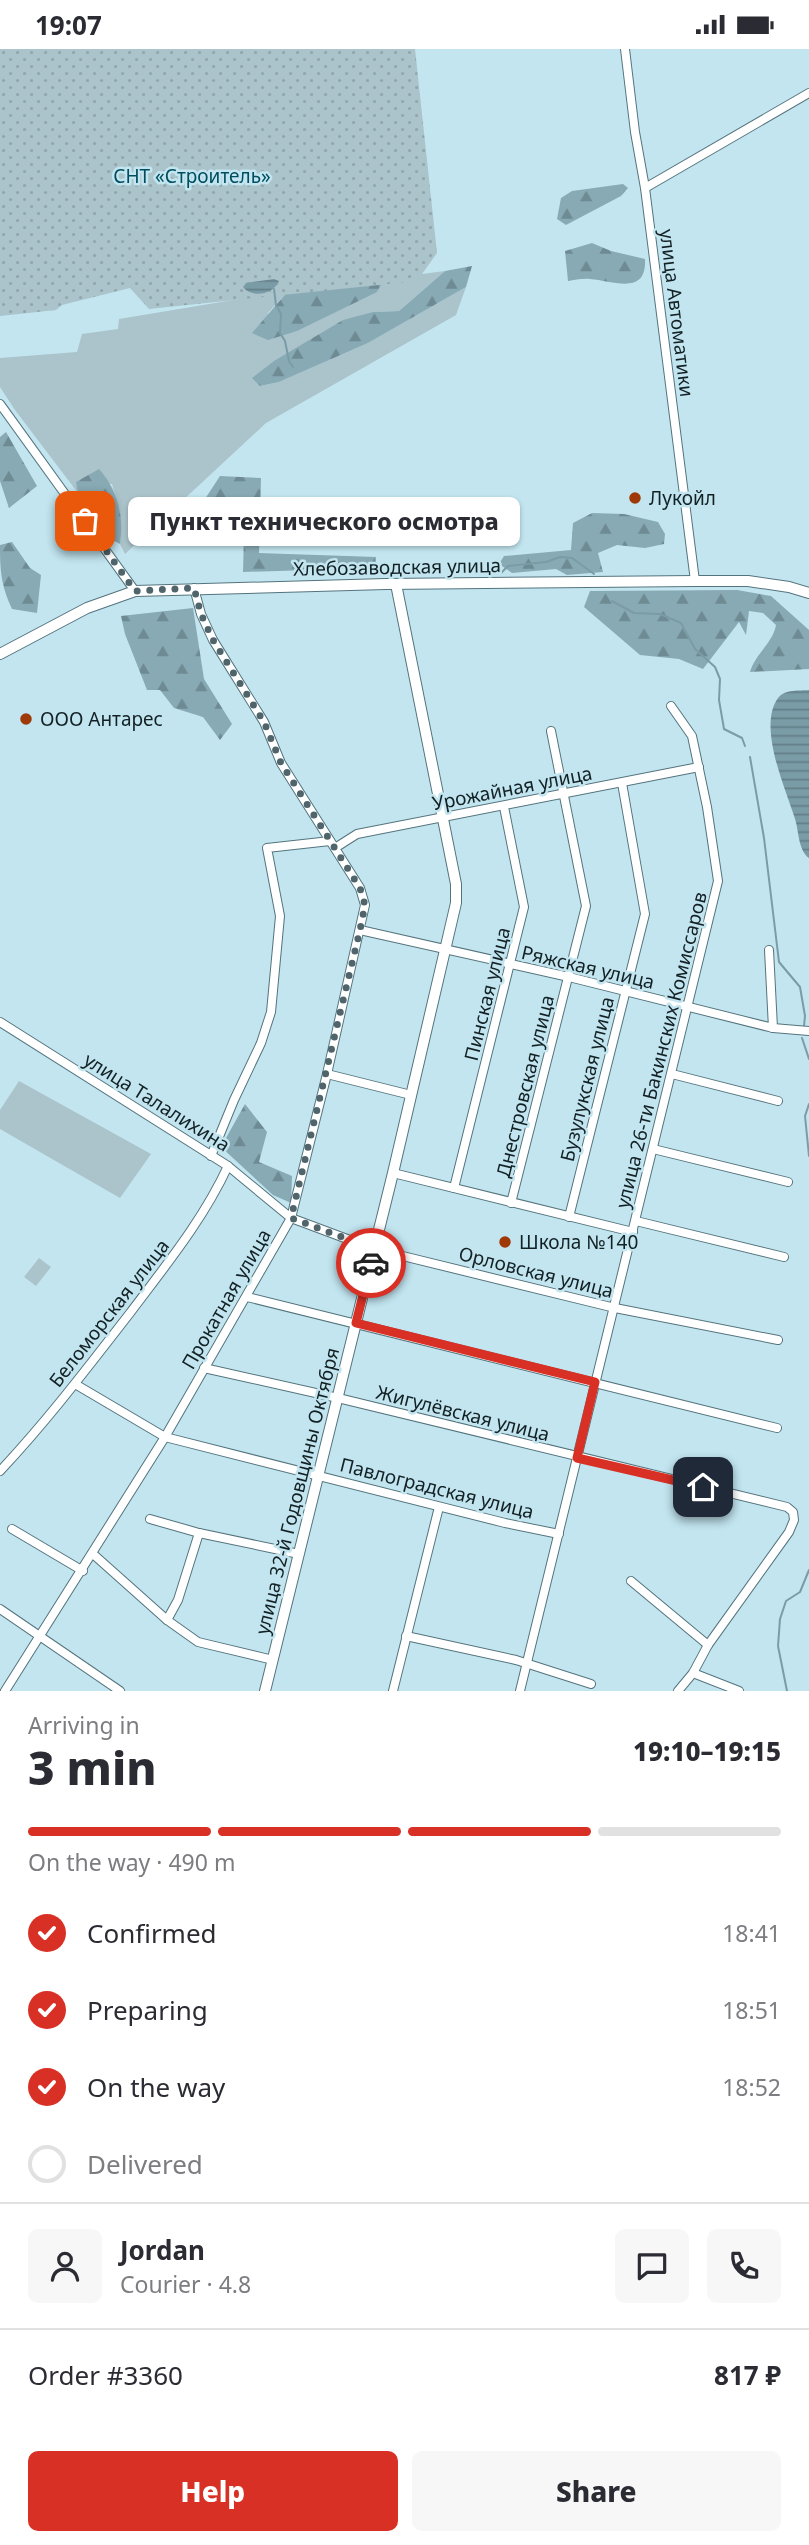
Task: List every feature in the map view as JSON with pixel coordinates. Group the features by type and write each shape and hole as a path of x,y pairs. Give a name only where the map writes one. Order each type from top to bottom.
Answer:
{"main road":[{"name":"Хлебозаводская улица","path":"0,654 87,608 135,591 396,584 748,581 809,593"},
{"name":"улица 32-й Годовщины Октября","path":"265,1691 393,1173 456,903 456,884 396,584"}],"street":[{"name":"улица Автоматики","path":"625,49 695,581"},
{"path":"645,188 809,93"},
{"path":"0,404 135,591"},
{"name":"Прокатная улица","path":"5,1691 165,1437 291,1218 365,905 360,888 281,763 264,722 213,640 201,614 194,588"},
{"name":"улица 26-ти Бакинских Комиссаров","path":"520,1691 718,880 699,767 691,736 671,706"},
{"name":"Днестровская улица","path":"511,1203 586,906 551,731"},
{"name":"Урожайная улица","path":"211,1156 261,1043 271,1012 280,916 267,848 332,844 357,834 699,767"},
{"name":"Бузулукская улица","path":"569,1217 645,914 622,783"},
{"name":"Пинская улица","path":"454,1188 524,907 504,807"},
{"name":"Ряжская улица","path":"360,930 569,977 773,1028 809,1031"},
{"path":"769,950 773,1028"},
{"name":"улица Талалихина","path":"0,1022 228,1166 291,1218"},
{"path":"327,1074 411,1095"},
{"path":"672,1074 778,1101"},
{"path":"653,1149 788,1182"},
{"name":"Беломорская улица","path":"0,1471 75,1384 191,1233 228,1166"},
{"path":"393,1173 633,1232"},
{"name":"Орловская улица","path":"291,1218 374,1249 615,1308 778,1340"},
{"path":"636,1221 784,1257"},
{"path":"247,1297 777,1428"},
{"name":"Жигулёвская улица","path":"204,1369 338,1398 778,1505 793,1512 794,1520 789,1532 708,1645"},
{"name":"Павлоградская улица","path":"75,1384 165,1437 439,1507 559,1534"},
{"path":"393,1691 439,1507"},
{"path":"150,1519 199,1533 299,1554"},
{"path":"12,1529 83,1571"},
{"path":"167,1620 178,1600 199,1533"},
{"path":"93,1554 167,1620 198,1641 273,1660"},
{"path":"631,1581 708,1645 693,1673 678,1691"},
{"path":"0,1609 120,1691"},
{"path":"407,1636 516,1660 528,1666 591,1683"},
{"path":"693,1673 738,1691"}],"green space":[{"name":"СНТ «Строитель»","path":"0,49 415,49 437,253 417,281 149,309 130,288 62,305 56,310 0,316"},
{"path":"623,184 628,188 621,196 566,225 557,219 561,198 572,191"},
{"path":"592,243 611,251 645,259 641,278 627,284 587,279 568,281 565,251"},
{"path":"472,266 466,287 368,343 279,382 260,386 252,378 274,361 343,320 373,312 399,311 445,271"},
{"path":"445,271 399,311 373,312 260,386 279,382 368,343 466,287 456,315 266,423 125,554 120,544 120,521 112,484 77,482 78,493 0,387 0,358 77,352 82,334 118,329 119,319 288,291 267,314 384,279"},
{"path":"384,279 377,292 297,331 268,340 252,333 288,291"},
{"path":"6,432 37,486 9,508 0,481 0,437"},
{"path":"99,469 111,486 118,504 120,544 102,535 78,493 76,482"},
{"path":"220,476 261,478 259,553 376,557 375,568 243,572 244,534 217,523 203,502"},
{"path":"592,513 624,514 658,522 665,534 664,544 645,548 617,545 598,553 603,572 567,575 556,569 512,573 499,564 504,556 571,550 573,523"},
{"path":"12,542 30,568 41,575 37,613 12,609 5,593 0,545"},
{"path":"737,590 771,596 809,630 809,669 750,672 776,625 763,613 749,611 746,635 739,622 703,669 679,659 640,655 584,607 590,591"},
{"path":"193,608 204,679 232,724 220,740 203,717 174,708 160,690 147,690 125,634 121,616"},
{"path":"19,1081 151,1154 120,1198 0,1129 0,1110"},
{"path":"245,1104 267,1132 259,1162 292,1176 291,1203 273,1195 221,1147"},
{"path":"39,1258 51,1267 36,1286 24,1277"}],"shaded area":[{"path":"274,279 279,281 268,292 252,293 243,287 246,283"},
{"path":"809,690 809,858 801,845 775,758 771,725 772,710 781,695"}],"waterway":[{"path":"274,289 276,305 281,314 280,333 293,367"},
{"path":"484,567 501,573 508,566 546,562 560,557 572,558 594,574"},
{"path":"612,601 634,613 660,614 681,623 695,649 715,667 720,679 719,700 724,729 742,738 745,746"},
{"path":"750,757 764,838 779,962 800,987 804,1026"},
{"path":"802,1038 809,1059"},
{"path":"809,1104 805,1116 809,1156"},
{"path":"787,1691 778,1646 780,1619 786,1601 800,1592 809,1570"}],"way so far":[{"path":"85,521 135,591 194,588 201,614 213,640 264,722 281,763 360,888 365,905 360,930 291,1218 374,1249 371,1263"}],"place":[{"name":"Лукойл","path":"635,498"},
{"name":"Пункт технического осмотра","path":"85,521"},
{"name":"ООО Антарес","path":"26,719"},
{"name":"Школа №140","path":"505,1242"}],"route":[{"path":"371,1263 356,1323 595,1382 577,1458 703,1487"}]}
